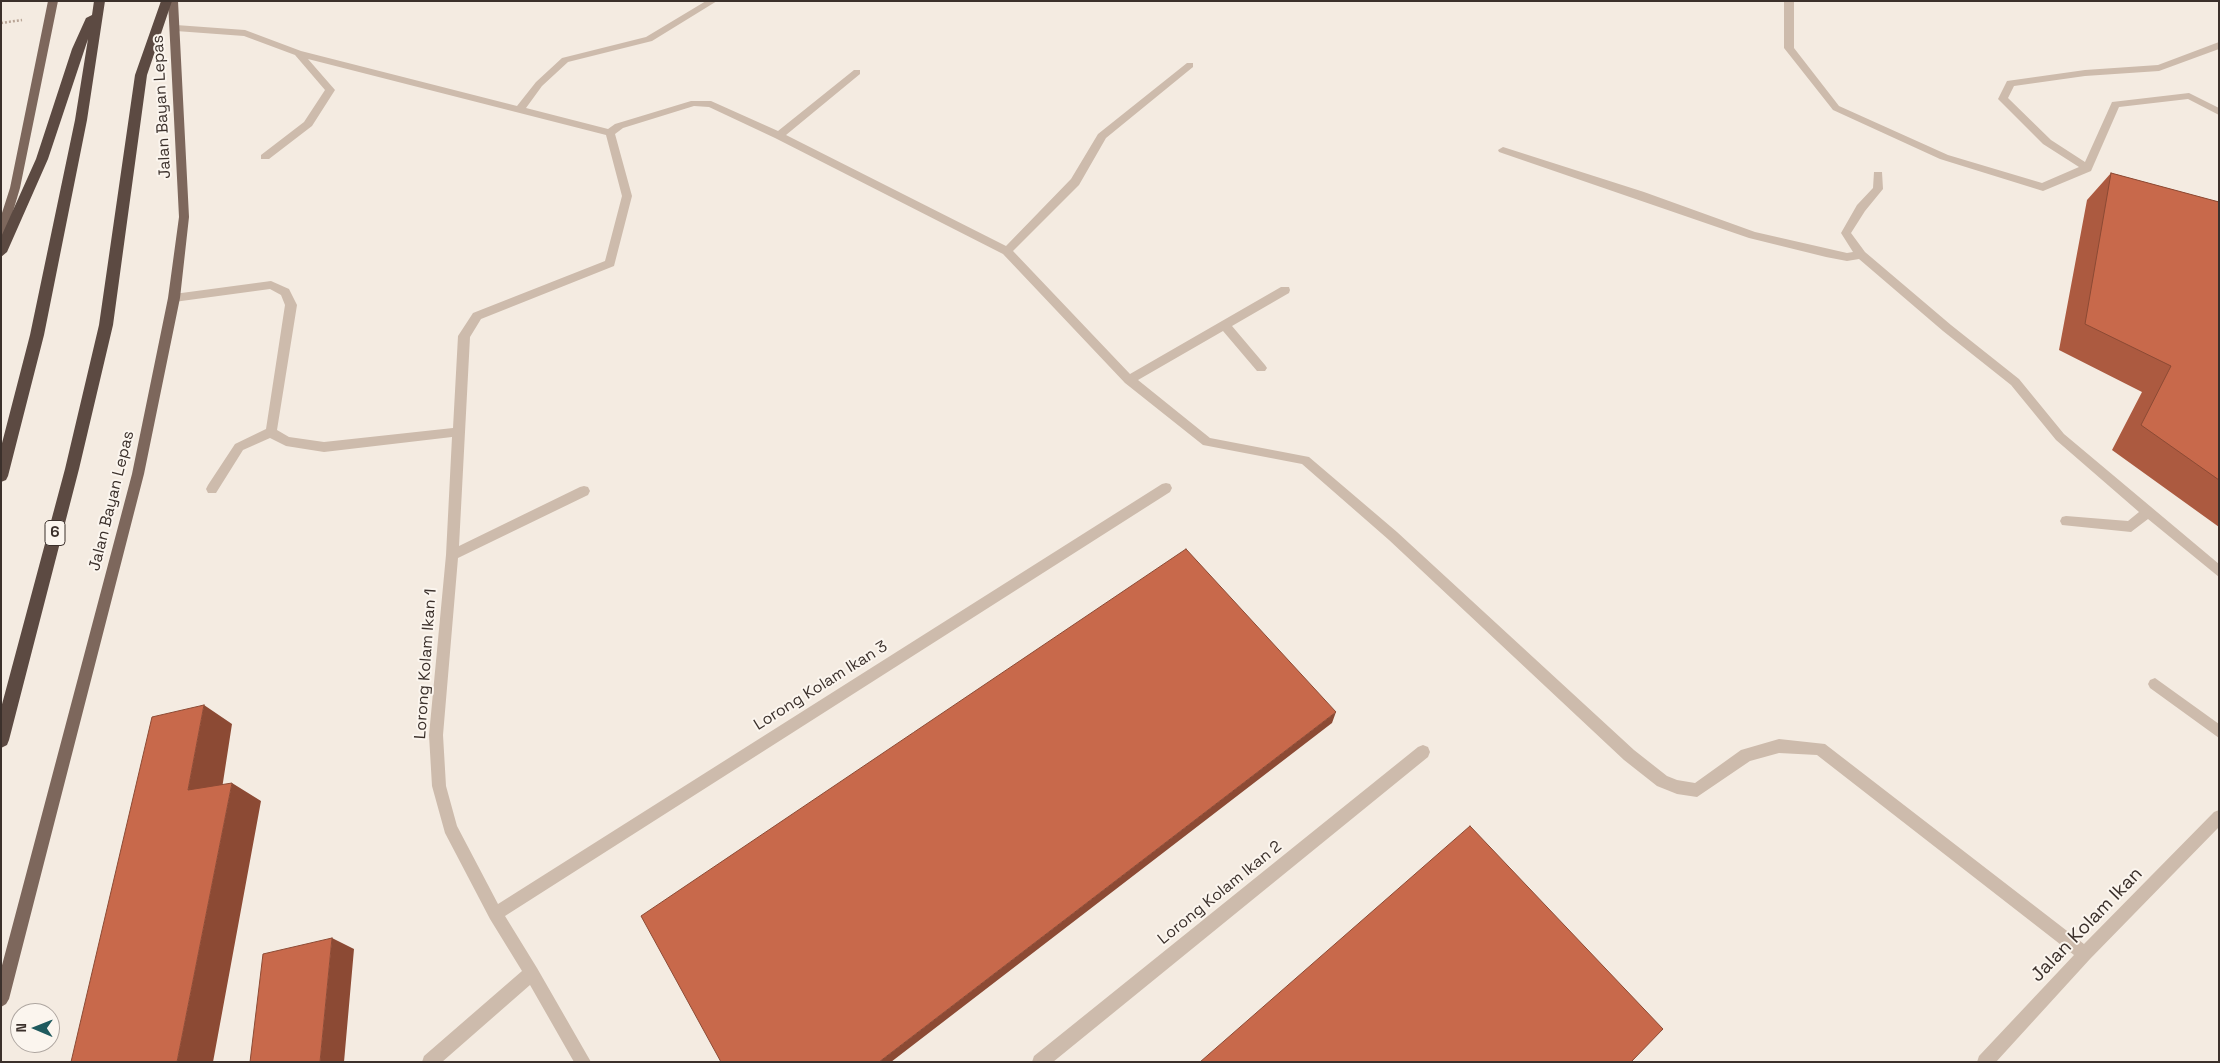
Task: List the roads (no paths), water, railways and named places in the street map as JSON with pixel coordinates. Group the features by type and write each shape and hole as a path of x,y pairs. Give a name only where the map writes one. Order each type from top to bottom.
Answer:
{"highway":[{"path":"1,252 42,160 78,48 99,1"},
{"path":"1,476 37,335 81,120 99,1"},
{"name":"Jalan Bayan Lepas","path":"1,740 72,469 106,325 141,75 167,1"}],"main road":[{"path":"1,234 15,188 53,1"},
{"name":"Jalan Bayan Lepas","path":"1,999 138,474 174,298 184,217 176,28 173,1"}],"street":[{"path":"518,111 539,84 565,60 649,39 714,1"},
{"path":"1789,1 1789,48 1836,108 1944,157 2044,187 2087,168 2115,104 2189,96 2219,112"},
{"path":"176,28 245,33 298,53 518,111 610,133 619,126 694,103 702,103 711,104 779,136 1007,251 1129,380 1206,442 1305,460 1393,536 1630,755 1662,781 1677,787 1697,790 1746,755 1779,746 1820,749 2085,954"},
{"path":"2087,168 2047,142 2003,99 2010,83 2085,73 2159,68 2219,44"},
{"path":"265,157 308,124 330,90 298,53"},
{"path":"1007,251 1075,182 1102,136 1190,65"},
{"path":"779,136 857,72"},
{"name":"Lorong Kolam Ikan 1","path":"582,1062 532,973 495,914 450,828 439,786 436,735 452,555 464,336 477,316 610,263 627,196 610,133"},
{"path":"1503,150 1753,235 1826,254 1847,257 1862,255"},
{"path":"1878,175 1878,189 1861,208 1846,233 1862,255 1947,328 2016,382 2060,437 2219,572"},
{"path":"174,298 271,285 285,292 291,305 271,432"},
{"path":"1129,380 1285,290"},
{"path":"1224,324 1261,368"},
{"path":"271,432 286,441 324,447 458,432"},
{"path":"212,489 239,447 271,432"},
{"name":"Lorong Kolam Ikan 3","path":"495,914 1166,488"},
{"path":"452,555 584,491"},
{"path":"2066,521 2130,527 2147,512"},
{"path":"2155,684 2219,732"},
{"name":"Lorong Kolam Ikan 2","path":"1040,1062 1422,752"},
{"name":"Jalan Kolam Ikan","path":"1985,1062 2085,954 2218,820"},
{"path":"430,1062 532,973"}]}
